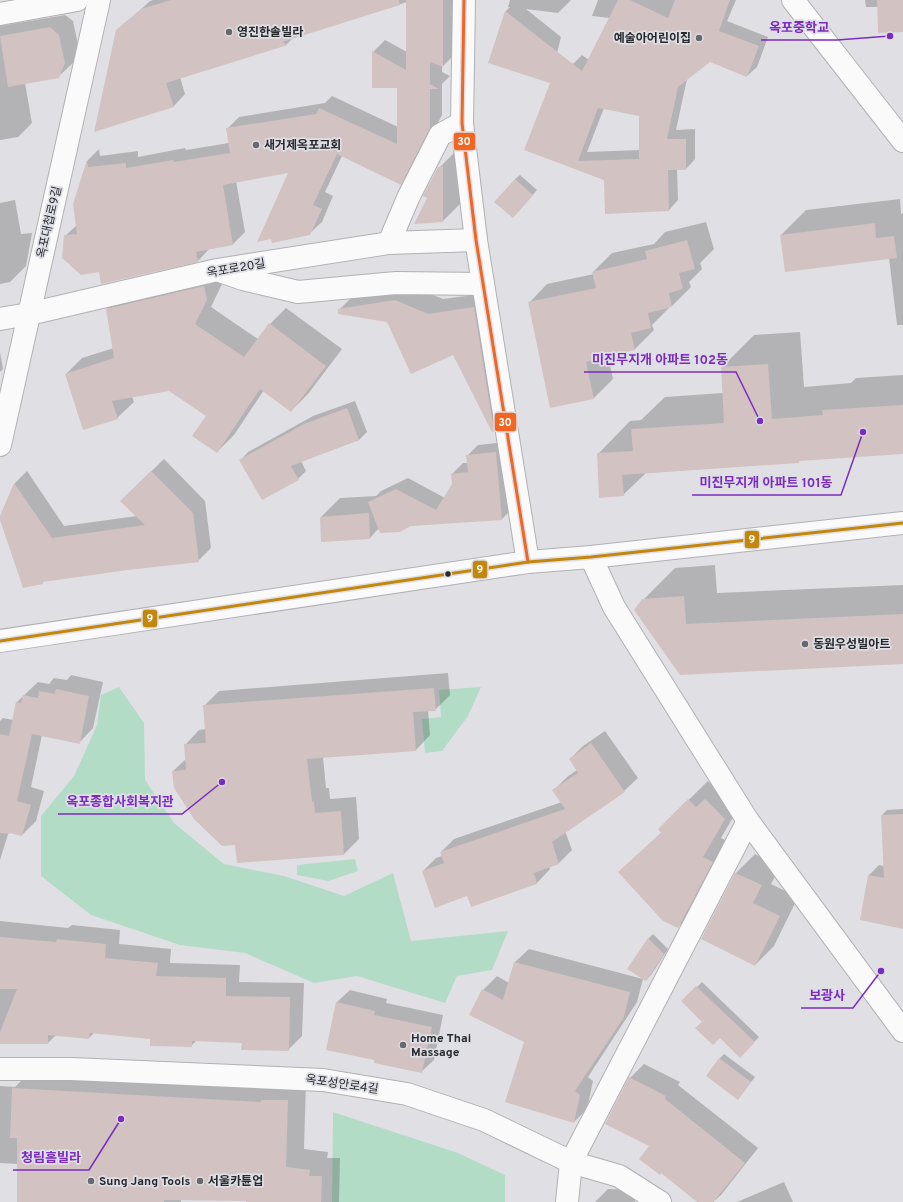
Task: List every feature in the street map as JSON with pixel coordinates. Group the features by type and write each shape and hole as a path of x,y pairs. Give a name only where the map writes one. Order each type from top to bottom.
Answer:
{"street":[{"path":"0,14 77,0"},
{"name":"옥포대첩로9길","path":"0,445 99,0"},
{"path":"464,0 462,123 476,240 528,562"},
{"path":"793,0 903,141"},
{"path":"389,243 408,198 440,135 462,123"},
{"name":"옥포로20길","path":"0,319 29,314 217,270 389,243 476,240"},
{"path":"217,270 243,279 298,292 396,283 483,284"},
{"path":"0,641 528,562 592,557 903,523"},
{"path":"592,557 614,607 748,821 903,1031"},
{"path":"567,1202 571,1162 748,821"},
{"name":"옥포성안로4길","path":"0,1069 72,1069 323,1080 407,1094 477,1117 571,1162 619,1176 660,1202"}],"green space":[{"path":"119,687 144,723 145,780 174,823 224,864 284,876 344,896 393,873 411,941 508,931 492,970 457,976 445,1003 357,976 314,983 245,953 180,945 91,915 41,876 41,816 74,776 97,725 101,695"},
{"path":"481,687 468,716 442,751 425,753 422,719 441,717 439,690"},
{"path":"355,859 358,871 328,881 297,875 297,865"},
{"path":"333,1112 458,1153 505,1175 505,1202 332,1202"}],"building":[{"path":"171,0 399,0 400,5 282,42 288,45 166,83 174,107 94,132 116,30 141,9"},
{"path":"406,0 443,0 443,67 430,62 430,84 439,89 430,89 430,128 401,185 337,154 313,205 322,209 310,235 272,243 271,239 257,242 288,173 223,185 233,245 196,252 198,262 101,284 99,272 81,275 62,258 64,235 77,234 73,204 87,160 88,167 126,163 126,168 173,160 174,162 230,153 226,128 316,114 319,108 397,144 397,88 372,88 372,51 406,70"},
{"path":"618,0 630,0 668,18 675,0 730,0 719,31 759,46 747,77 710,62 678,87 667,139 686,139 686,170 668,170 669,211 605,214 604,180 524,150 550,83 488,63 505,11 582,71","holes":["598,108 639,116 639,159 578,161"]},
{"path":"877,0 903,0 903,32 878,33"},
{"path":"50,27 59,35 65,63 59,78 8,87 0,36"},
{"path":"443,164 443,222 414,224 427,198 423,196 438,167 442,167"},
{"path":"515,179 533,195 513,218 494,202"},
{"path":"875,223 876,238 894,236 897,258 785,272 780,235"},
{"path":"687,240 695,269 679,273 683,289 669,293 672,307 648,313 651,328 631,333 635,350 586,362 594,399 550,408 528,302 596,288 592,272 647,259 645,251"},
{"path":"204,286 207,300 195,324 244,357 269,323 326,366 291,412 260,389 217,453 192,436 206,416 169,391 112,401 118,419 83,430 65,374 114,358 106,309"},
{"path":"395,300 428,314 474,307 494,431 492,432 453,355 411,374 387,322 338,314 338,309"},
{"path":"768,364 772,419 823,415 822,410 903,405 903,454 799,461 799,463 622,475 624,496 599,498 597,453 633,451 631,429 724,423 721,367"},
{"path":"347,408 359,440 291,466 299,480 262,500 239,460 304,424"},
{"path":"496,452 502,520 411,526 400,532 380,533 368,502 396,489 436,510 452,484 451,474 468,472 466,455"},
{"path":"151,471 193,513 199,562 43,582 43,584 23,588 0,520 0,516 14,483 52,538 145,525 120,501"},
{"path":"369,513 370,539 321,542 320,517"},
{"name":"동원우성빌아트","path":"684,596 686,624 903,614 903,664 680,675 634,610 642,599"},
{"path":"434,688 436,711 413,712 416,751 307,759 312,802 314,802 315,813 341,811 344,855 237,863 235,845 222,846 194,819 174,788 172,771 186,770 184,744 206,743 203,705"},
{"path":"56,689 89,696 80,744 32,734 17,801 31,805 22,836 10,833 0,833 0,734 9,736 16,702 21,703 23,695 38,698 39,691 55,694"},
{"path":"591,743 625,792 552,842 559,864 534,873 537,884 471,907 467,896 435,908 422,871 444,863 440,852 565,809 552,790 578,773 569,759"},
{"path":"688,799 696,807 705,799 725,819 703,857 713,862 678,928 663,921 618,872 661,833 658,829"},
{"path":"903,814 903,929 860,920 868,875 884,878 881,815"},
{"path":"735,873 762,885 753,903 780,916 755,966 701,939"},
{"path":"0,937 56,942 57,939 106,944 105,958 158,963 156,976 226,978 226,996 290,997 289,1051 241,1050 242,1043 192,1041 192,1047 150,1046 150,1039 90,1033 89,1039 48,1035 48,1044 0,1044 0,1032 17,989 0,989"},
{"path":"648,938 664,954 646,981 627,969"},
{"path":"514,962 630,992 624,1017 575,1091 580,1095 574,1123 505,1102 524,1042 469,1015 482,989 503,1000"},
{"path":"696,986 755,1042 740,1058 720,1038 713,1045 695,1028 702,1022 681,1001"},
{"path":"336,1002 375,1011 374,1015 432,1027 422,1073 374,1063 374,1060 326,1050"},
{"path":"719,1058 751,1082 738,1100 706,1076"},
{"path":"629,1077 666,1096 665,1099 745,1163 713,1202 697,1202 661,1173 660,1175 639,1159 649,1146 605,1124"},
{"path":"12,1088 261,1102 261,1100 288,1100 286,1167 310,1170 309,1176 322,1176 321,1202 164,1200 164,1202 17,1202 17,1138 10,1138"}],"transit line":[{"name":"30","path":"464,0 462,123 476,240 528,562"},
{"name":"9","path":"0,641 528,562 591,557 903,523"}],"place":[{"name":"영진한솔빌라","path":"229,32"},
{"name":"옥포중학교","path":"890,36"},
{"name":"예술아어린이집","path":"699,38"},
{"name":"새거제옥포교회","path":"256,145"},
{"name":"미진무지개 아파트 102동","path":"760,421"},
{"name":"미진무지개 아파트 101동","path":"863,432"},
{"name":"동원우성빌아트","path":"805,644"},
{"name":"옥포종합사회복지관","path":"222,782"},
{"name":"보광사","path":"881,971"},
{"name":"Home Thai Massage","path":"403,1045"},
{"name":"청림홈빌라","path":"121,1119"},
{"name":"Sung Jang Tools","path":"91,1181"},
{"name":"서울카튠업","path":"200,1181"}]}
